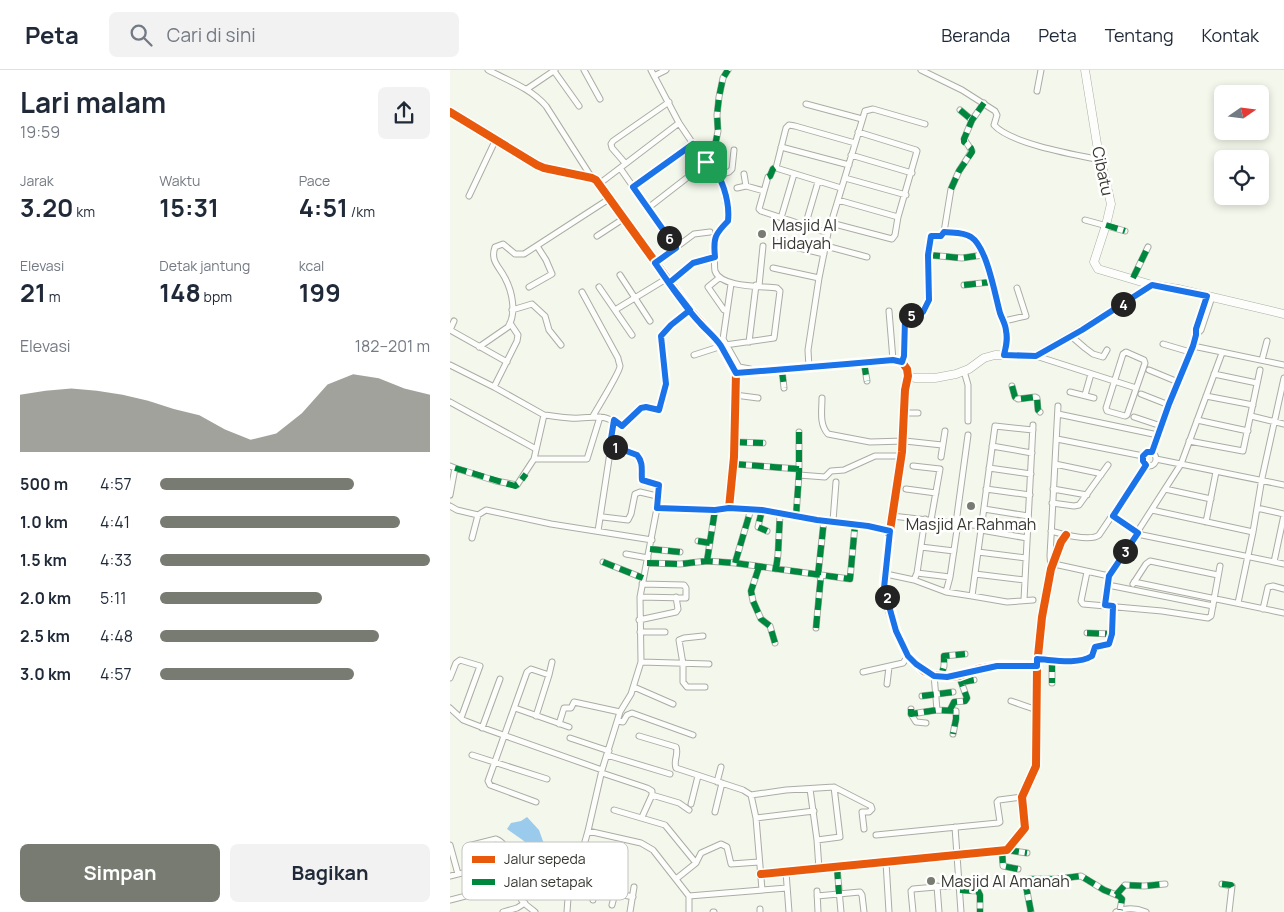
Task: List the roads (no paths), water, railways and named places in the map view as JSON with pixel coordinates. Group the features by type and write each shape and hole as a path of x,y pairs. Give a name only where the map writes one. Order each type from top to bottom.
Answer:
{"street":[{"path":"488,70 527,88 546,106 592,178 599,184 668,281 690,310 723,345 741,368 792,366"},
{"path":"527,88 554,70 579,106"},
{"path":"584,70 600,99"},
{"path":"651,70 679,123 722,183 729,217 728,221 717,233 714,244 716,272 719,278 731,284 777,288 780,291 773,339 723,345 694,355"},
{"path":"654,76 666,70"},
{"path":"648,208 708,164 718,131 716,115 723,78 728,70"},
{"path":"921,70 984,103 996,112 994,125 1003,132 1053,151 1101,160"},
{"path":"1037,91 1041,70"},
{"name":"Cibatu","path":"1085,70 1111,204 1094,262 1098,269 1133,278"},
{"path":"625,163 612,148 611,144 613,141 669,102"},
{"path":"902,362 904,356 905,320 909,316 923,312 929,300 928,255 931,236 941,236 944,232 951,189 959,171 972,151 964,140 972,120 984,103"},
{"path":"806,104 862,119"},
{"path":"809,365 819,278 828,233 865,111 873,110 925,124"},
{"path":"960,110 972,120"},
{"path":"450,112 544,168 592,178"},
{"path":"599,184 679,123"},
{"path":"828,233 760,210 768,177 776,167 786,128 789,125 855,143"},
{"path":"831,223 892,239 896,235 898,217 912,173 917,154 916,150 858,132"},
{"path":"469,196 496,139"},
{"path":"633,187 693,144"},
{"path":"781,146 849,164"},
{"path":"718,175 732,170 734,150"},
{"path":"851,155 912,173"},
{"path":"776,167 818,182 842,188"},
{"path":"620,168 676,248"},
{"path":"744,174 746,186"},
{"path":"781,218 794,174"},
{"path":"844,178 906,195"},
{"path":"805,226 818,182"},
{"path":"737,188 746,186 764,191"},
{"path":"479,347 508,327 510,323 512,310 511,291 493,256 495,247 503,244 519,255 537,246 609,199"},
{"path":"838,200 898,217"},
{"path":"598,236 623,219"},
{"path":"1085,220 1125,231"},
{"path":"655,263 694,234 710,232"},
{"path":"944,232 971,236 979,245 989,269 1007,333 1004,355"},
{"path":"778,243 824,254"},
{"path":"529,287 552,274 537,246"},
{"path":"749,342 763,246"},
{"path":"826,246 867,257"},
{"path":"1148,246 1133,278 1152,285 1210,296 1284,314"},
{"path":"928,255 962,258 983,254"},
{"path":"615,310 635,297 668,281 693,263 715,257"},
{"path":"773,268 819,278"},
{"path":"620,275 650,320"},
{"path":"719,278 708,287 724,310 727,311"},
{"path":"964,285 992,282"},
{"path":"729,508 734,464 736,373 723,345 723,339 731,284"},
{"path":"1036,356 1152,285"},
{"path":"600,287 632,335"},
{"path":"1004,321 1026,316 1018,288"},
{"path":"582,292 618,358 620,367 593,416"},
{"path":"1210,296 1196,329 1193,346 1152,452 1156,459 1284,485"},
{"path":"512,310 532,304 545,316 549,330 561,345"},
{"path":"450,365 494,387 544,416 578,419 593,416 614,420 622,426 641,408 646,407 659,410 666,384 661,336 671,325 690,310"},
{"path":"889,311 893,360"},
{"path":"454,321 450,330 507,362"},
{"path":"494,387 517,343 518,335 510,323"},
{"path":"1071,336 1093,354 1104,357 1107,350"},
{"path":"1262,360 1267,341"},
{"path":"1163,344 1190,352"},
{"path":"1193,346 1284,365"},
{"path":"1126,352 1144,360 1145,363 1127,415 1125,416 1107,411 1106,408 1115,381 1124,353 1126,352"},
{"path":"1105,605 1109,576 1180,464 1222,353"},
{"path":"908,376 935,378 964,371 990,356 1036,356 1136,388"},
{"path":"736,373 782,370 809,365 893,360 902,362 907,368 908,376 901,456 884,588 896,631 908,656 924,671 934,676 959,676 972,671 997,666 1037,666"},
{"path":"864,363 867,381"},
{"path":"782,370 784,388"},
{"path":"1149,370 1178,382"},
{"path":"1189,441 1242,451 1260,370"},
{"path":"964,371 968,385 968,422"},
{"path":"1085,395 1091,374"},
{"path":"1214,374 1257,383"},
{"path":"1238,603 1253,532 1261,481 1284,378"},
{"path":"1012,386 1015,397 1018,399 1035,396 1040,412"},
{"path":"1070,392 1094,398"},
{"path":"735,394 758,398"},
{"path":"1141,394 1169,404"},
{"path":"1206,396 1253,405"},
{"path":"822,398 821,421 828,434 870,442 902,441 942,445"},
{"path":"450,402 536,449"},
{"path":"1053,566 1050,556 1058,406"},
{"path":"904,413 918,414"},
{"path":"1058,414 1158,435"},
{"path":"450,495 452,467 515,486 523,479 534,459 544,416"},
{"path":"1251,416 1284,424"},
{"path":"534,459 587,459 600,417"},
{"path":"1134,417 1161,426"},
{"path":"598,530 614,420"},
{"path":"1197,420 1248,430"},
{"path":"972,596 995,426 1033,428 1024,600"},
{"path":"941,457 945,431"},
{"path":"796,516 799,432"},
{"path":"946,592 954,552 968,435"},
{"path":"1056,439 1143,456"},
{"path":"735,442 763,443"},
{"path":"585,842 602,771 620,712 634,687 641,662 640,598 652,540 659,485 642,480 642,465 638,456 610,445"},
{"path":"992,446 1032,452"},
{"path":"1143,456 1147,452 1152,452"},
{"path":"734,464 825,477 831,471 844,470 875,456 901,456"},
{"path":"1143,456 1143,461 1146,465"},
{"path":"1146,465 1152,465 1156,459"},
{"path":"1055,464 1101,475"},
{"path":"1052,503 1077,506 1108,465"},
{"path":"1051,531 1066,535 1096,538 1113,516 1146,465"},
{"path":"913,466 940,469 936,493 914,580"},
{"path":"989,468 1031,474"},
{"path":"1206,522 1216,472"},
{"path":"833,521 836,482"},
{"path":"906,489 936,493"},
{"path":"986,489 1030,495"},
{"path":"1053,489 1087,495"},
{"path":"1165,489 1211,499"},
{"path":"603,517 628,520 632,514 635,494 640,492 657,496"},
{"path":"450,506 457,510 478,515"},
{"path":"657,508 762,510 890,531"},
{"path":"1257,508 1284,514 1282,537 1274,562"},
{"path":"735,563 751,509"},
{"path":"984,509 1028,516"},
{"path":"472,538 478,515 486,510 551,524 652,540"},
{"path":"707,561 715,510"},
{"path":"762,510 758,527 767,532"},
{"path":"1152,510 1253,532"},
{"path":"776,569 780,514"},
{"path":"892,516 957,523 1027,538"},
{"path":"1113,516 1138,533 1284,564"},
{"path":"816,628 824,520"},
{"path":"626,554 647,561 680,564 707,561 735,563 850,579 855,525"},
{"path":"1018,869 1003,866 1004,851 1025,828 1022,797 1036,766 1037,659 1045,600 1053,566 1061,542 1066,535"},
{"path":"698,541 710,543"},
{"path":"922,547 954,552"},
{"path":"650,549 680,552"},
{"path":"978,552 1026,558"},
{"path":"603,562 643,578"},
{"path":"1132,589 1134,582 1146,564 1150,562 1218,575"},
{"path":"1053,566 1109,576"},
{"path":"1087,572 1082,603 1208,618 1212,616 1220,566"},
{"path":"759,567 752,591 752,601 761,619 770,626 775,643"},
{"path":"917,573 950,577"},
{"path":"886,574 914,580 946,592 1008,602 1033,600"},
{"path":"975,574 1025,580"},
{"path":"1134,582 1284,613"},
{"path":"640,598 686,598 686,588 684,586 642,584"},
{"path":"1108,585 1213,606"},
{"path":"1263,609 1268,587 1273,586 1284,589"},
{"path":"639,620 677,612 676,597"},
{"path":"1204,604 1214,598"},
{"path":"1037,659 1066,661 1090,658 1094,648 1110,642 1113,606"},
{"path":"640,632 665,632"},
{"path":"1086,634 1112,634"},
{"path":"703,636 679,640 684,684 687,687 705,686"},
{"path":"941,676 944,656 965,654"},
{"path":"863,672 903,663 908,656"},
{"path":"450,678 451,671 460,660 480,666 461,718"},
{"path":"1052,660 1052,683"},
{"path":"536,716 552,662"},
{"path":"641,662 708,664"},
{"path":"887,684 889,667"},
{"path":"536,802 490,785 488,780 528,670 535,670 549,675"},
{"path":"934,676 937,710"},
{"path":"950,710 954,702 966,700 959,676"},
{"path":"482,728 500,679"},
{"path":"962,682 974,680"},
{"path":"634,687 673,704"},
{"path":"922,696 953,692"},
{"path":"1011,701 1036,710"},
{"path":"560,724 564,708 570,708 574,702 620,712"},
{"path":"450,708 461,718 482,728 652,790 652,795 642,818"},
{"path":"514,708 569,727"},
{"path":"926,724 916,722 911,712 950,710 957,713 953,734"},
{"path":"618,721 623,722 627,715 631,713 692,735"},
{"path":"640,736 676,747 678,751 675,767 752,795 834,787 862,800 872,808 869,812 862,812"},
{"path":"570,738 670,774"},
{"path":"472,755 547,779"},
{"path":"714,812 721,767"},
{"path":"652,795 690,807 698,776"},
{"path":"817,840 840,837 834,787"},
{"path":"810,789 814,811 819,869"},
{"path":"752,795 756,818 762,890"},
{"path":"876,835 998,823 1000,822 998,801 1022,797"},
{"path":"862,800 864,829"},
{"path":"614,810 665,825 696,863"},
{"path":"756,818 814,811"},
{"path":"955,828 961,912"},
{"path":"588,831 641,843 653,850 689,896 689,912"},
{"path":"485,842 497,839 500,842"},
{"path":"676,879 696,863 701,853 721,844 726,847 731,864 759,862"},
{"path":"450,845 458,874"},
{"path":"761,874 1004,851 1027,853"},
{"path":"886,862 889,912"},
{"path":"837,867 841,912"},
{"path":"786,872 789,912"},
{"path":"450,876 462,873"},
{"path":"1031,912 1026,886 1026,882 1030,879 1081,876 1120,896 1122,899 1118,911 1136,908 1146,912"},
{"path":"1116,895 1125,885 1165,884"},
{"path":"1222,884 1232,886 1229,912"},
{"path":"937,886 939,912"},
{"path":"913,912 912,890 937,886 960,887 978,891 980,895 980,912"},
{"path":"630,912 634,887"},
{"path":"689,896 787,888"},
{"path":"818,912 817,894 862,893 864,912"},
{"path":"628,896 633,897"},
{"path":"521,900 535,912"},
{"path":"612,905 613,900"},
{"path":"503,912 525,904"}],"water":[{"path":"527,817 539,830 543,842 525,842 507,829 511,823 521,821"}],"place":[{"name":"Masjid Al Hidayah","path":"762,234"},
{"name":"Masjid Ar Rahmah","path":"971,506"},
{"name":"Masjid Al Amanah","path":"931,881"}]}
